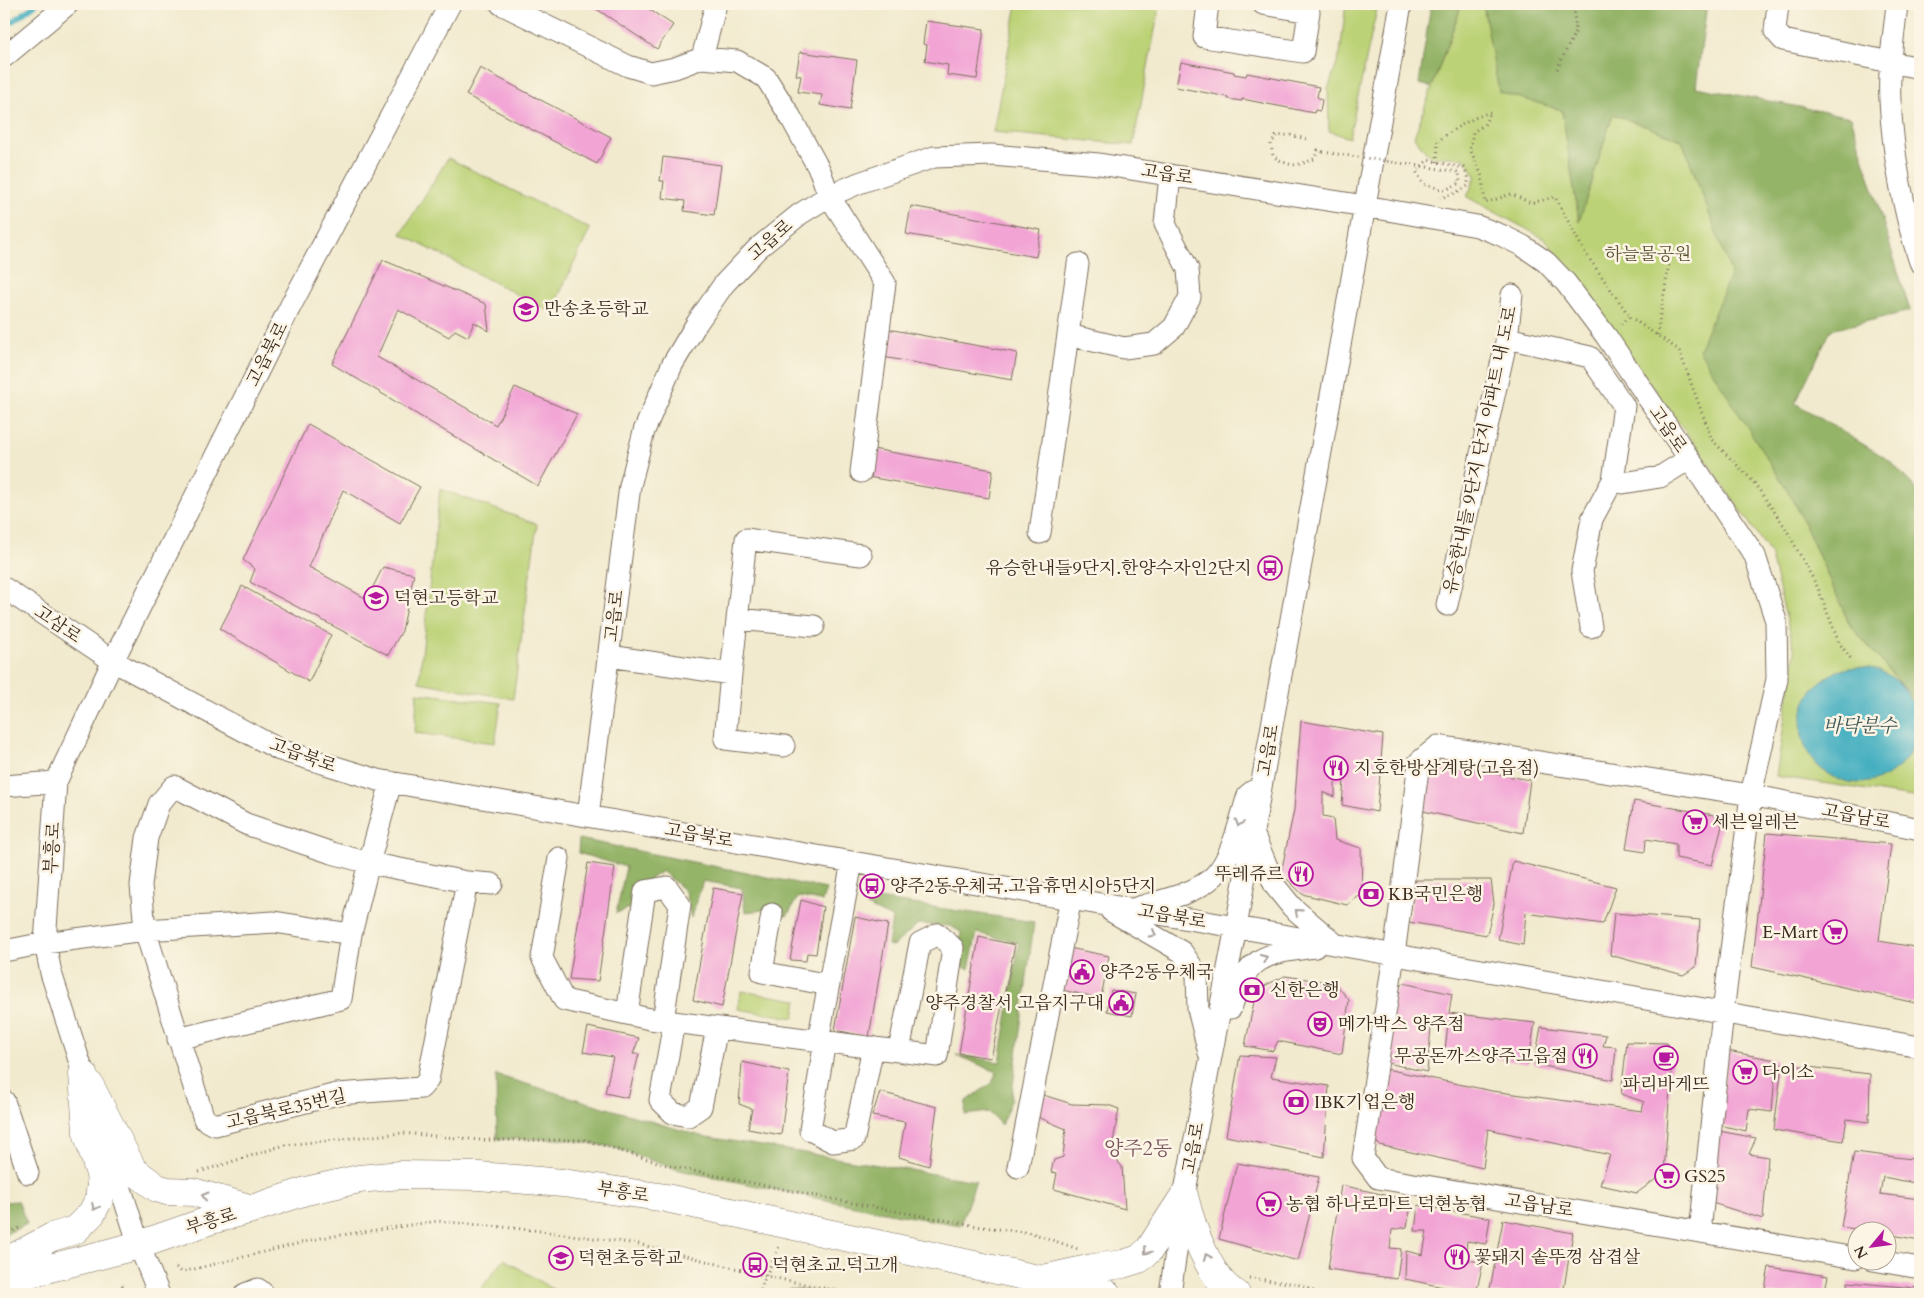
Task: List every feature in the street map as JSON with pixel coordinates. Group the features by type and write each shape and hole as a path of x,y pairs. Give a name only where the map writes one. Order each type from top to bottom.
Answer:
{"main road":[{"path":"84,1074 133,1170 157,1188 167,1191 193,1192 252,1209"},
{"path":"4,1270 18,1254 52,1237 75,1230 92,1213 99,1199 100,1174 87,1132 84,1074"},
{"name":"부흥로","path":"4,1280 139,1245 208,1221 306,1191 359,1179 400,1175 479,1176 564,1183 656,1197 788,1225 1028,1282 1107,1294"},
{"path":"1028,1282 1139,1260 1149,1250 1184,1196"},
{"path":"1184,1196 1191,1225 1214,1273 1226,1289 1242,1286"}],"street":[{"path":"4,57 68,4"},
{"name":"고읍북로","path":"450,4 290,306 113,661 280,750 378,780 1236,927"},
{"path":"501,4 628,66 651,72 675,68 702,58 737,60 766,78 790,116 820,171 829,196 885,284 861,472"},
{"path":"702,58 716,4"},
{"path":"1208,4 1204,37 1303,52 1309,12 1263,4"},
{"name":"고읍로","path":"1170,1294 1184,1196 1236,927 1401,4"},
{"path":"1778,4 1775,31 1783,40 1920,68"},
{"path":"1897,4 1891,62 1890,98 1896,159 1909,228 1920,262"},
{"name":"고읍로","path":"588,816 630,486 644,431 672,365 697,323 724,284 758,248 800,214 829,196 893,170 934,157 992,155 1099,164 1365,206 1477,226 1524,246 1546,262 1566,283 1606,336 1755,556 1776,621 1777,679 1751,795"},
{"path":"1068,335 1124,348 1154,344 1174,327 1190,296 1188,269 1165,224 1170,175"},
{"path":"1040,533 1078,264"},
{"name":"유승한내들 9단지 단지 아파트 내 도로","path":"1447,605 1510,338 1512,295"},
{"name":"유승한내들 9단지 단지 아파트 내 도로","path":"1510,338 1590,357 1624,406 1612,480 1592,519 1582,571 1590,626"},
{"path":"1612,480 1623,483 1660,476 1689,460"},
{"path":"784,746 725,739 730,674 746,539 861,555"},
{"name":"고삼로","path":"4,588 113,661"},
{"path":"737,619 814,626"},
{"path":"609,656 730,674"},
{"name":"부흥로","path":"113,661 56,782 46,943 51,973 139,1245"},
{"name":"고읍남로","path":"1846,1256 1378,1178 1364,1158 1394,955 1419,762 1438,746 1751,795 1920,829"},
{"path":"4,786 56,782"},
{"path":"178,1039 341,999 351,934 391,782"},
{"path":"1132,909 1190,891 1214,876 1230,852 1248,795 1262,782"},
{"name":"고읍북로35번길","path":"467,882 428,1080 421,1088 337,1094 215,1125 204,1119 145,930 141,885 147,838 159,804 174,786 246,824 332,853 369,863 467,882 492,884"},
{"path":"1700,1232 1723,1012 1751,795"},
{"path":"1253,833 1276,886 1292,908 1335,944"},
{"path":"559,858 542,958 564,1000 668,1021 938,1056 953,948 938,934 920,944 900,1051"},
{"path":"852,862 828,985 810,1130 833,1142 854,1139 873,1048"},
{"path":"627,1014 646,891 668,887 680,905 660,1100 672,1112 688,1116 701,1107 717,1028"},
{"path":"1018,1167 1071,898"},
{"path":"1095,903 1182,952 1197,974 1198,1009 1209,1068"},
{"path":"772,914 762,972 828,985"},
{"path":"4,951 46,943 145,930 274,922 351,934"},
{"path":"1236,927 1920,1047"},
{"path":"1209,1068 1238,986 1255,962 1278,952 1335,944"},
{"path":"4,1102 20,1151 4,1156"},
{"path":"4,1102 28,1174"},
{"path":"139,1245 159,1294"},
{"path":"1896,1264 1920,1268"},
{"path":"245,1294 258,1289 264,1294"}],"path":[{"path":"1557,69 1576,30 1574,15 1577,4"},
{"path":"1437,162 1438,141 1452,130 1476,117 1491,112 1484,125 1473,132 1470,149 1482,176 1485,203 1511,194 1531,203 1555,197 1584,251 1630,317 1679,350 1712,440 1753,481 1785,527 1818,588 1839,644 1851,659"},
{"path":"1306,139 1290,135 1276,136 1271,144 1273,156 1282,162 1297,166 1314,159 1318,150 1323,152 1427,167 1458,172 1460,183 1445,190 1423,184 1416,171 1428,160 1464,168 1468,177 1468,186 1440,198"},
{"path":"1657,335 1672,246"},
{"path":"1606,336 1630,317"},
{"path":"176,1268 182,1272 321,1238 438,1221 533,1230 638,1244 766,1276 852,1294"},
{"path":"758,1294 788,1225"},
{"path":"1242,1286 1297,1284 1321,1294"},
{"path":"122,1285 125,1293 136,1292"}],"green space":[{"path":"1017,4 1160,4 1133,145 993,132"},
{"path":"1346,4 1378,4 1349,138 1329,131 1328,89 1340,54"},
{"path":"1431,4 1462,4 1432,87 1419,84"},
{"name":"하늘물공원","path":"1462,4 1483,4 1500,92 1562,110 1579,221 1613,114 1682,140 1732,267 1795,503 1850,625 1920,706 1920,798 1776,776 1795,652 1770,553 1696,446 1545,239 1467,197 1476,176 1464,158 1429,156 1414,137"},
{"path":"1483,4 1707,4 1696,87 1851,117 1910,311 1831,330 1795,403 1889,460 1920,493 1920,706 1850,625 1795,503 1699,350 1731,273 1682,140 1613,114 1579,222 1562,110 1499,92"},
{"path":"448,158 590,229 551,312 401,234"},
{"path":"440,489 537,524 513,699 419,682"},
{"path":"417,693 501,703 495,743 415,733"},
{"path":"579,839 826,889 822,901 798,897 787,916 764,910 745,912 742,888 703,881 691,918 685,891 662,871 642,884 633,907 616,913 626,867 578,853"},
{"path":"871,898 1034,922 1011,1101 1001,1125 989,1112 965,1115 966,1101 992,1083 997,1072 956,1055 1000,1062 1019,943 977,933 969,969 958,965 961,932 950,926 918,924 893,946 888,945 892,918 866,906"},
{"path":"741,991 797,1000 794,1018 738,1009"},
{"path":"496,1075 701,1136 976,1181 960,1225 889,1213 679,1170 612,1147 565,1139 497,1139"},
{"path":"18,1201 27,1224 4,1235 4,1202"},
{"path":"504,1259 559,1293 560,1294 477,1294"},
{"path":"789,1289 840,1294 787,1294"}],"water":[{"name":"바닥분수","path":"1859,667 1881,671 1891,676 1900,684 1908,693 1913,703 1917,725 1913,747 1908,757 1900,766 1891,774 1881,779 1859,783 1837,779 1827,774 1818,766 1810,757 1805,747 1801,725 1805,703 1810,693 1818,684 1827,676 1837,671"}],"building":[{"path":"589,4 641,4 673,25 657,49"},
{"path":"926,21 984,29 977,79 947,75 948,65 925,61 927,45 923,44"},
{"path":"800,52 857,60 850,110 820,105 822,95 798,92 801,76 796,75"},
{"path":"1181,62 1234,72 1234,74 1246,76 1247,73 1319,87 1317,97 1322,100 1320,111 1315,110 1314,113 1242,99 1242,101 1228,99 1228,97 1176,87"},
{"path":"480,68 611,137 597,164 466,95"},
{"path":"663,157 721,165 714,215 684,211 685,201 662,198 664,181 660,181"},
{"path":"911,206 1041,230 1036,257 906,234"},
{"path":"383,260 486,304 489,331 474,322 468,337 455,330 449,337 398,309 377,357 496,425 515,387 577,414 538,486 332,364"},
{"path":"888,329 1017,353 1012,380 883,357"},
{"path":"308,424 420,487 400,523 343,490 309,567 367,599 383,567 414,574 402,631 388,655 250,582 255,569 243,560"},
{"path":"867,448 993,470 989,498 862,476"},
{"path":"242,586 331,635 309,682 220,629"},
{"path":"1301,721 1383,735 1377,812 1342,805 1344,779 1335,782 1335,797 1323,792 1323,816 1333,818 1335,840 1361,848 1362,894 1347,905 1302,894 1281,873 1294,810"},
{"path":"1441,764 1530,780 1523,833 1423,811 1428,772"},
{"path":"1634,801 1714,815 1722,826 1712,865 1676,858 1676,844 1646,839 1645,852 1626,849"},
{"path":"1767,833 1891,844 1879,941 1920,948 1920,1004 1752,967"},
{"path":"1513,861 1616,887 1603,924 1526,913 1523,945 1498,940"},
{"path":"588,863 615,867 598,981 569,979"},
{"path":"1416,880 1491,880 1494,904 1487,935 1408,922"},
{"path":"713,888 743,893 722,1007 693,1000"},
{"path":"801,900 823,907 816,954 807,953 806,961 790,960"},
{"path":"1614,913 1700,920 1696,967 1683,975 1610,955"},
{"path":"855,917 888,924 869,1037 835,1030"},
{"path":"979,937 1015,945 991,1058 959,1053"},
{"name":"양주2동우체국","path":"1064,947 1109,956 1101,998 1056,989"},
{"path":"1285,976 1335,983 1349,1000 1342,1054 1278,1041 1273,1051 1245,1046 1255,997 1266,985"},
{"path":"1403,983 1452,994 1449,1013 1535,1023 1528,1064 1445,1049 1448,1025 1431,1028 1427,1072 1383,1062 1393,994"},
{"name":"양주경찰서 고읍지구대","path":"1111,990 1136,994 1132,1016 1107,1011"},
{"path":"588,1027 639,1038 633,1054 639,1054 628,1098 605,1093 613,1057 583,1052"},
{"path":"1541,1027 1606,1035 1603,1046 1616,1047 1613,1080 1534,1064"},
{"path":"1627,1042 1667,1043 1672,1059 1664,1173 1637,1193 1600,1185 1610,1155 1488,1129 1483,1168 1379,1145 1373,1137 1386,1069 1492,1091 1642,1111 1644,1102 1621,1094"},
{"path":"1727,1051 1776,1060 1772,1112 1749,1109 1746,1131 1719,1125"},
{"path":"1240,1055 1276,1057 1271,1077 1329,1086 1324,1157 1226,1136"},
{"path":"742,1062 789,1072 781,1135 748,1129 752,1109 739,1104"},
{"path":"1782,1064 1870,1074 1869,1122 1847,1119 1843,1141 1774,1130"},
{"path":"880,1092 937,1107 929,1166 899,1157 905,1122 872,1116"},
{"path":"1040,1094 1072,1104 1108,1105 1119,1109 1111,1153 1122,1167 1125,1209 1054,1189 1057,1173 1051,1172 1054,1160 1063,1157 1066,1129 1038,1117"},
{"path":"1719,1131 1756,1138 1749,1154 1768,1157 1763,1219 1709,1202"},
{"path":"1854,1152 1920,1160 1920,1184 1883,1177 1880,1194 1920,1199 1920,1240 1896,1236 1896,1220 1846,1220 1846,1228 1841,1227"},
{"path":"1237,1163 1319,1177 1298,1261 1219,1239"},
{"path":"1341,1185 1412,1201 1407,1227 1392,1230 1390,1248 1401,1249 1397,1279 1328,1269"},
{"path":"1418,1205 1490,1218 1486,1244 1467,1241 1465,1259 1483,1263 1476,1294 1405,1279 1406,1251 1423,1255 1427,1231 1415,1231"},
{"path":"1503,1220 1573,1233 1563,1294 1489,1294"},
{"path":"1769,1267 1828,1276 1824,1294 1764,1294"},
{"path":"1848,1282 1916,1288 1915,1294 1846,1294"}],"waterway":[{"path":"4,28 36,4"}],"place":[{"name":"만송초등학교","path":"526,309"},
{"name":"유승한내들9단지.한양수자인2단지","path":"1270,568"},
{"name":"덕현고등학교","path":"376,598"},
{"name":"지호한방삼계탕(고읍점)","path":"1336,768"},
{"name":"세븐일레븐","path":"1695,822"},
{"name":"뚜레쥬르","path":"1301,874"},
{"name":"양주2동우체국.고읍휴먼시아5단지","path":"872,886"},
{"name":"KB국민은행","path":"1371,894"},
{"name":"E-Mart","path":"1835,932"},
{"name":"양주2동우체국","path":"1082,972"},
{"name":"신한은행","path":"1252,990"},
{"name":"양주경찰서 고읍지구대","path":"1121,1003"},
{"name":"메가박스 양주점","path":"1320,1024"},
{"name":"무공돈까스양주고읍점","path":"1585,1056"},
{"name":"파리바게뜨","path":"1666,1058"},
{"name":"다이소","path":"1745,1072"},
{"name":"IBK기업은행","path":"1296,1102"},
{"name":"GS25","path":"1667,1176"},
{"name":"농협 하나로마트 덕현농협","path":"1269,1204"},
{"name":"꽃돼지 솥뚜껑 삼겹살","path":"1457,1257"},
{"name":"덕현초등학교","path":"561,1258"},
{"name":"덕현초교.덕고개","path":"755,1265"}],"district":[{"name":"양주2동","path":"1138,1148"}]}
